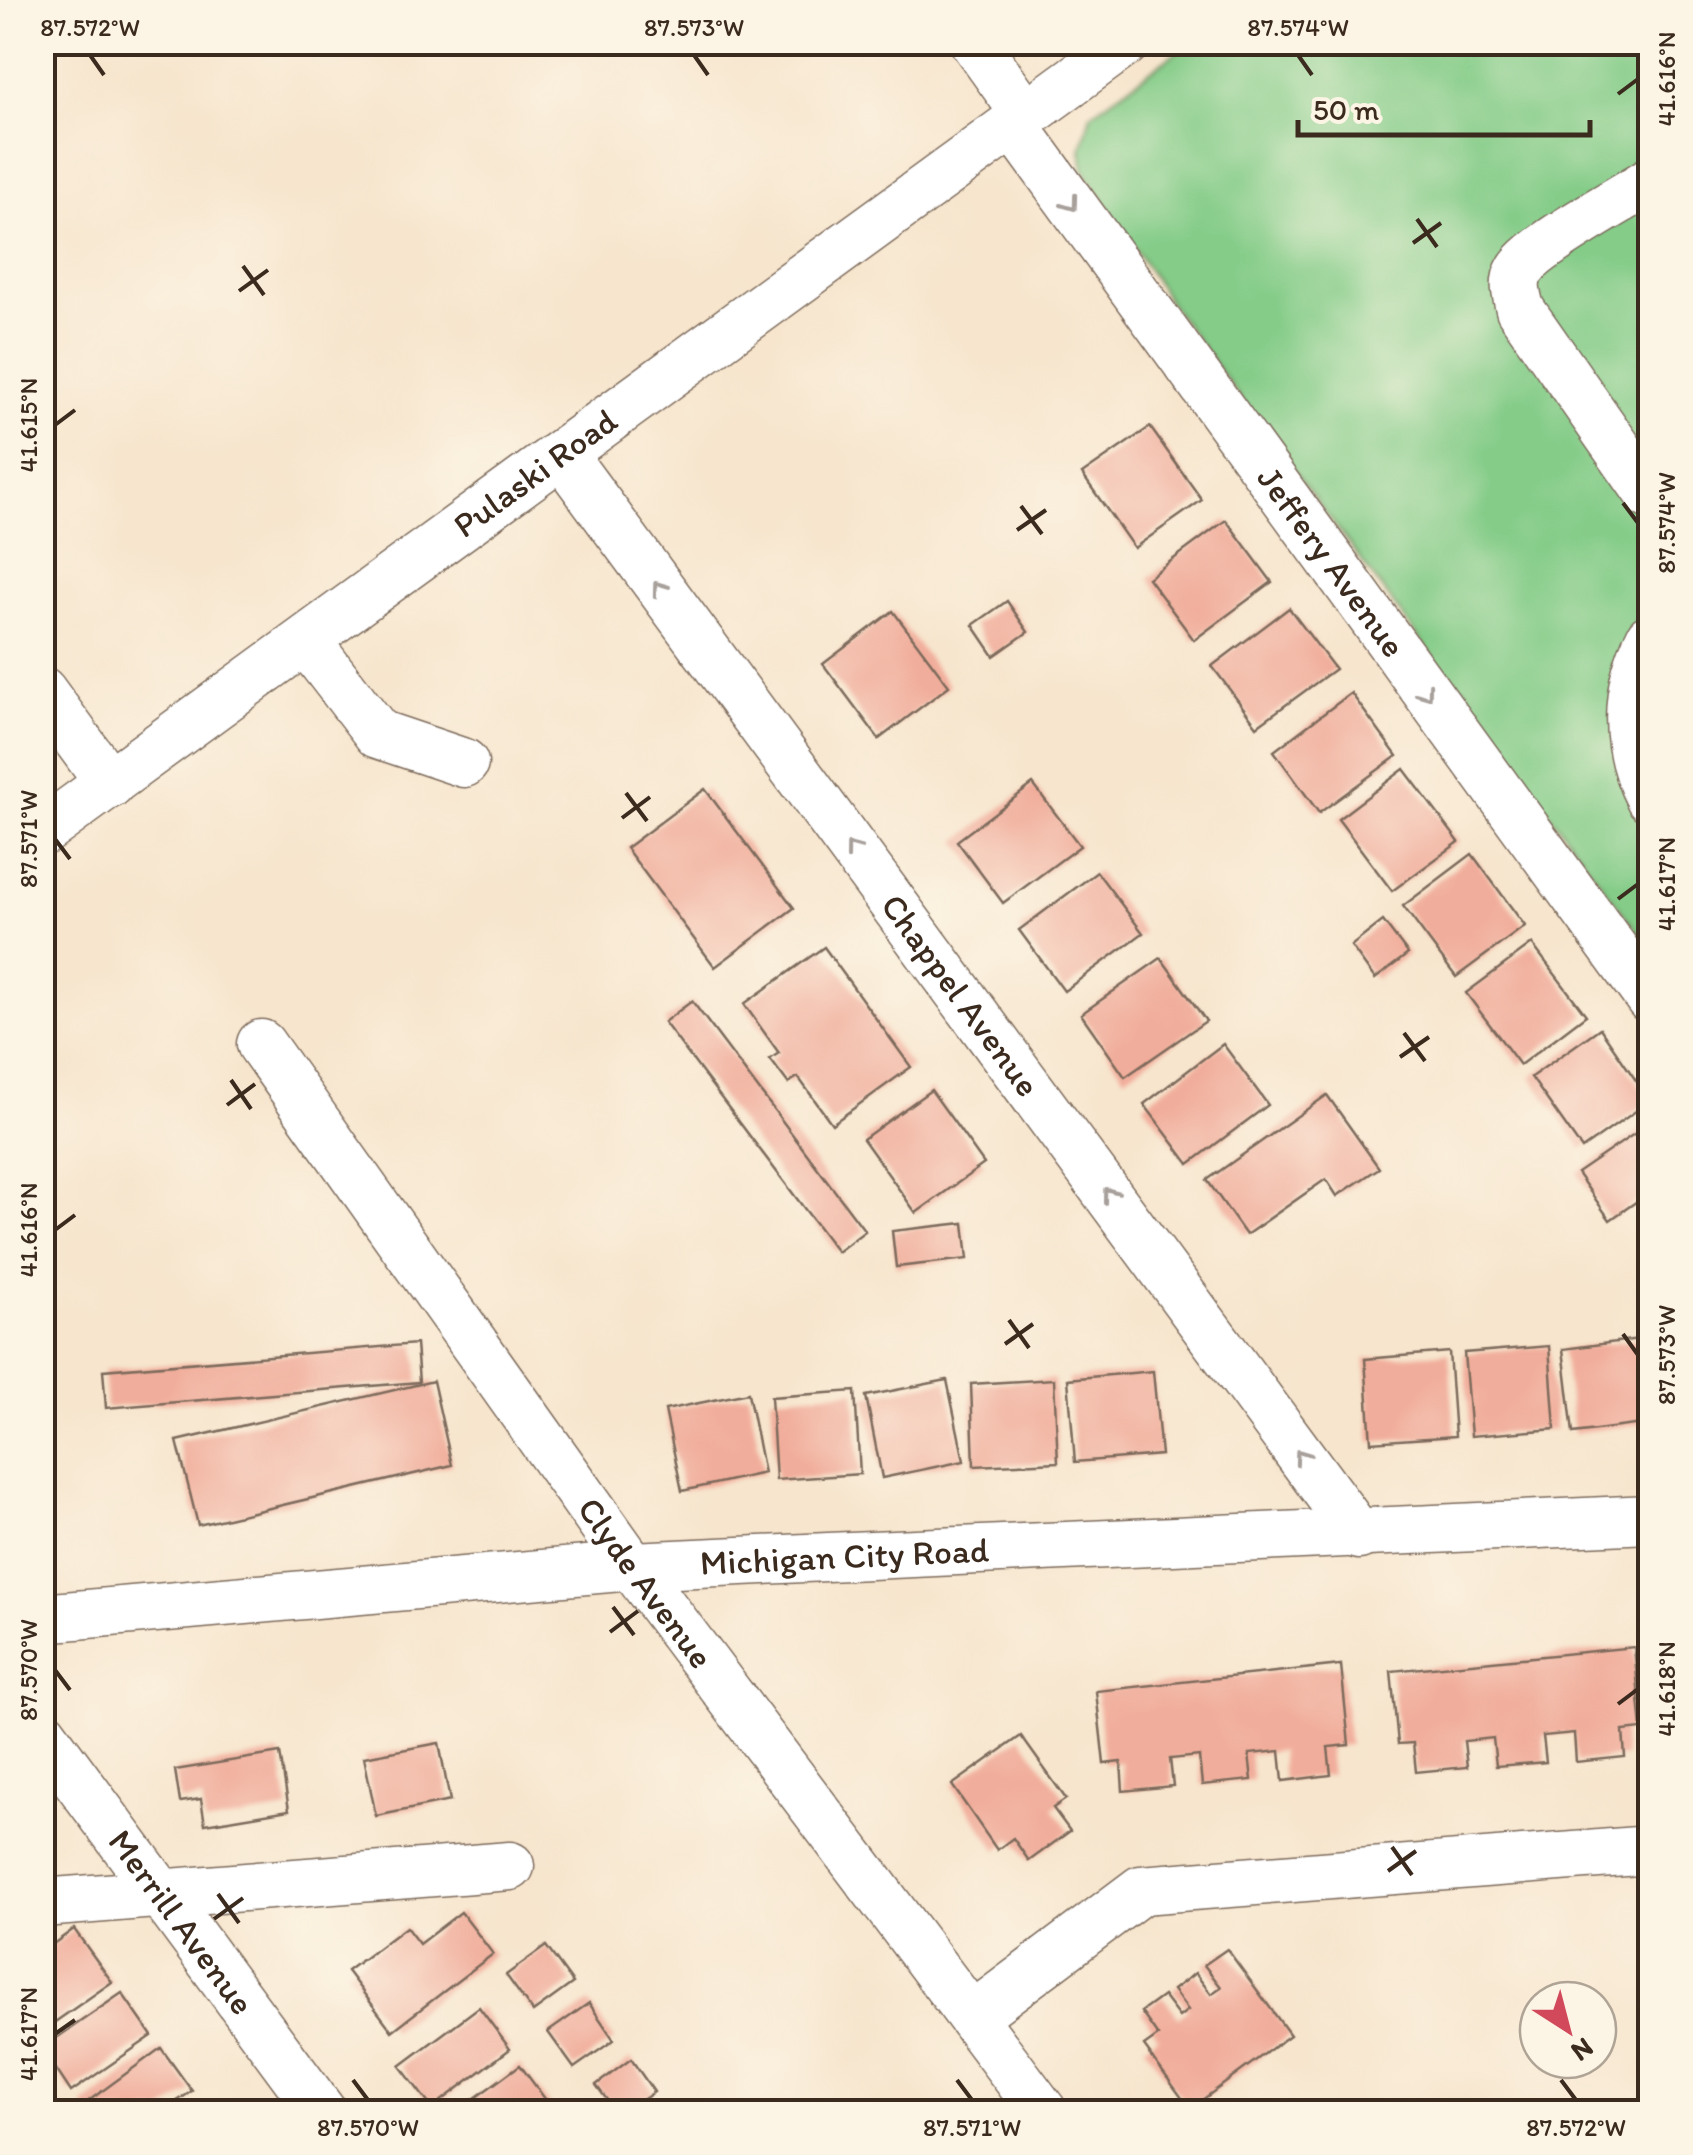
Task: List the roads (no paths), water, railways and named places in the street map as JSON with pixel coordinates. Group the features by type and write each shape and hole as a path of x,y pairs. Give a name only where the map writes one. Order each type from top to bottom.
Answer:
{"street":[{"path":"974,42 1020,120"},
{"name":"Pulaski Road","path":"42,832 308,642 1126,42"},
{"name":"Jeffery Avenue","path":"1020,120 1650,999"},
{"path":"1650,181 1537,254 1520,269 1514,286 1520,309 1650,494"},
{"name":"Chappel Avenue","path":"563,456 1359,1535"},
{"path":"1650,638 1640,658 1629,704 1634,758 1650,798"},
{"path":"308,642 378,734 464,763"},
{"path":"42,691 110,784"},
{"name":"Clyde Avenue","path":"261,1044 632,1566 1043,2112"},
{"name":"Michigan City Road","path":"42,1618 632,1566 1650,1519"},
{"name":"Merrill Avenue","path":"42,1733 313,2109"},
{"path":"973,2016 1141,1890 1650,1850"},
{"path":"42,1904 510,1866"}]}
